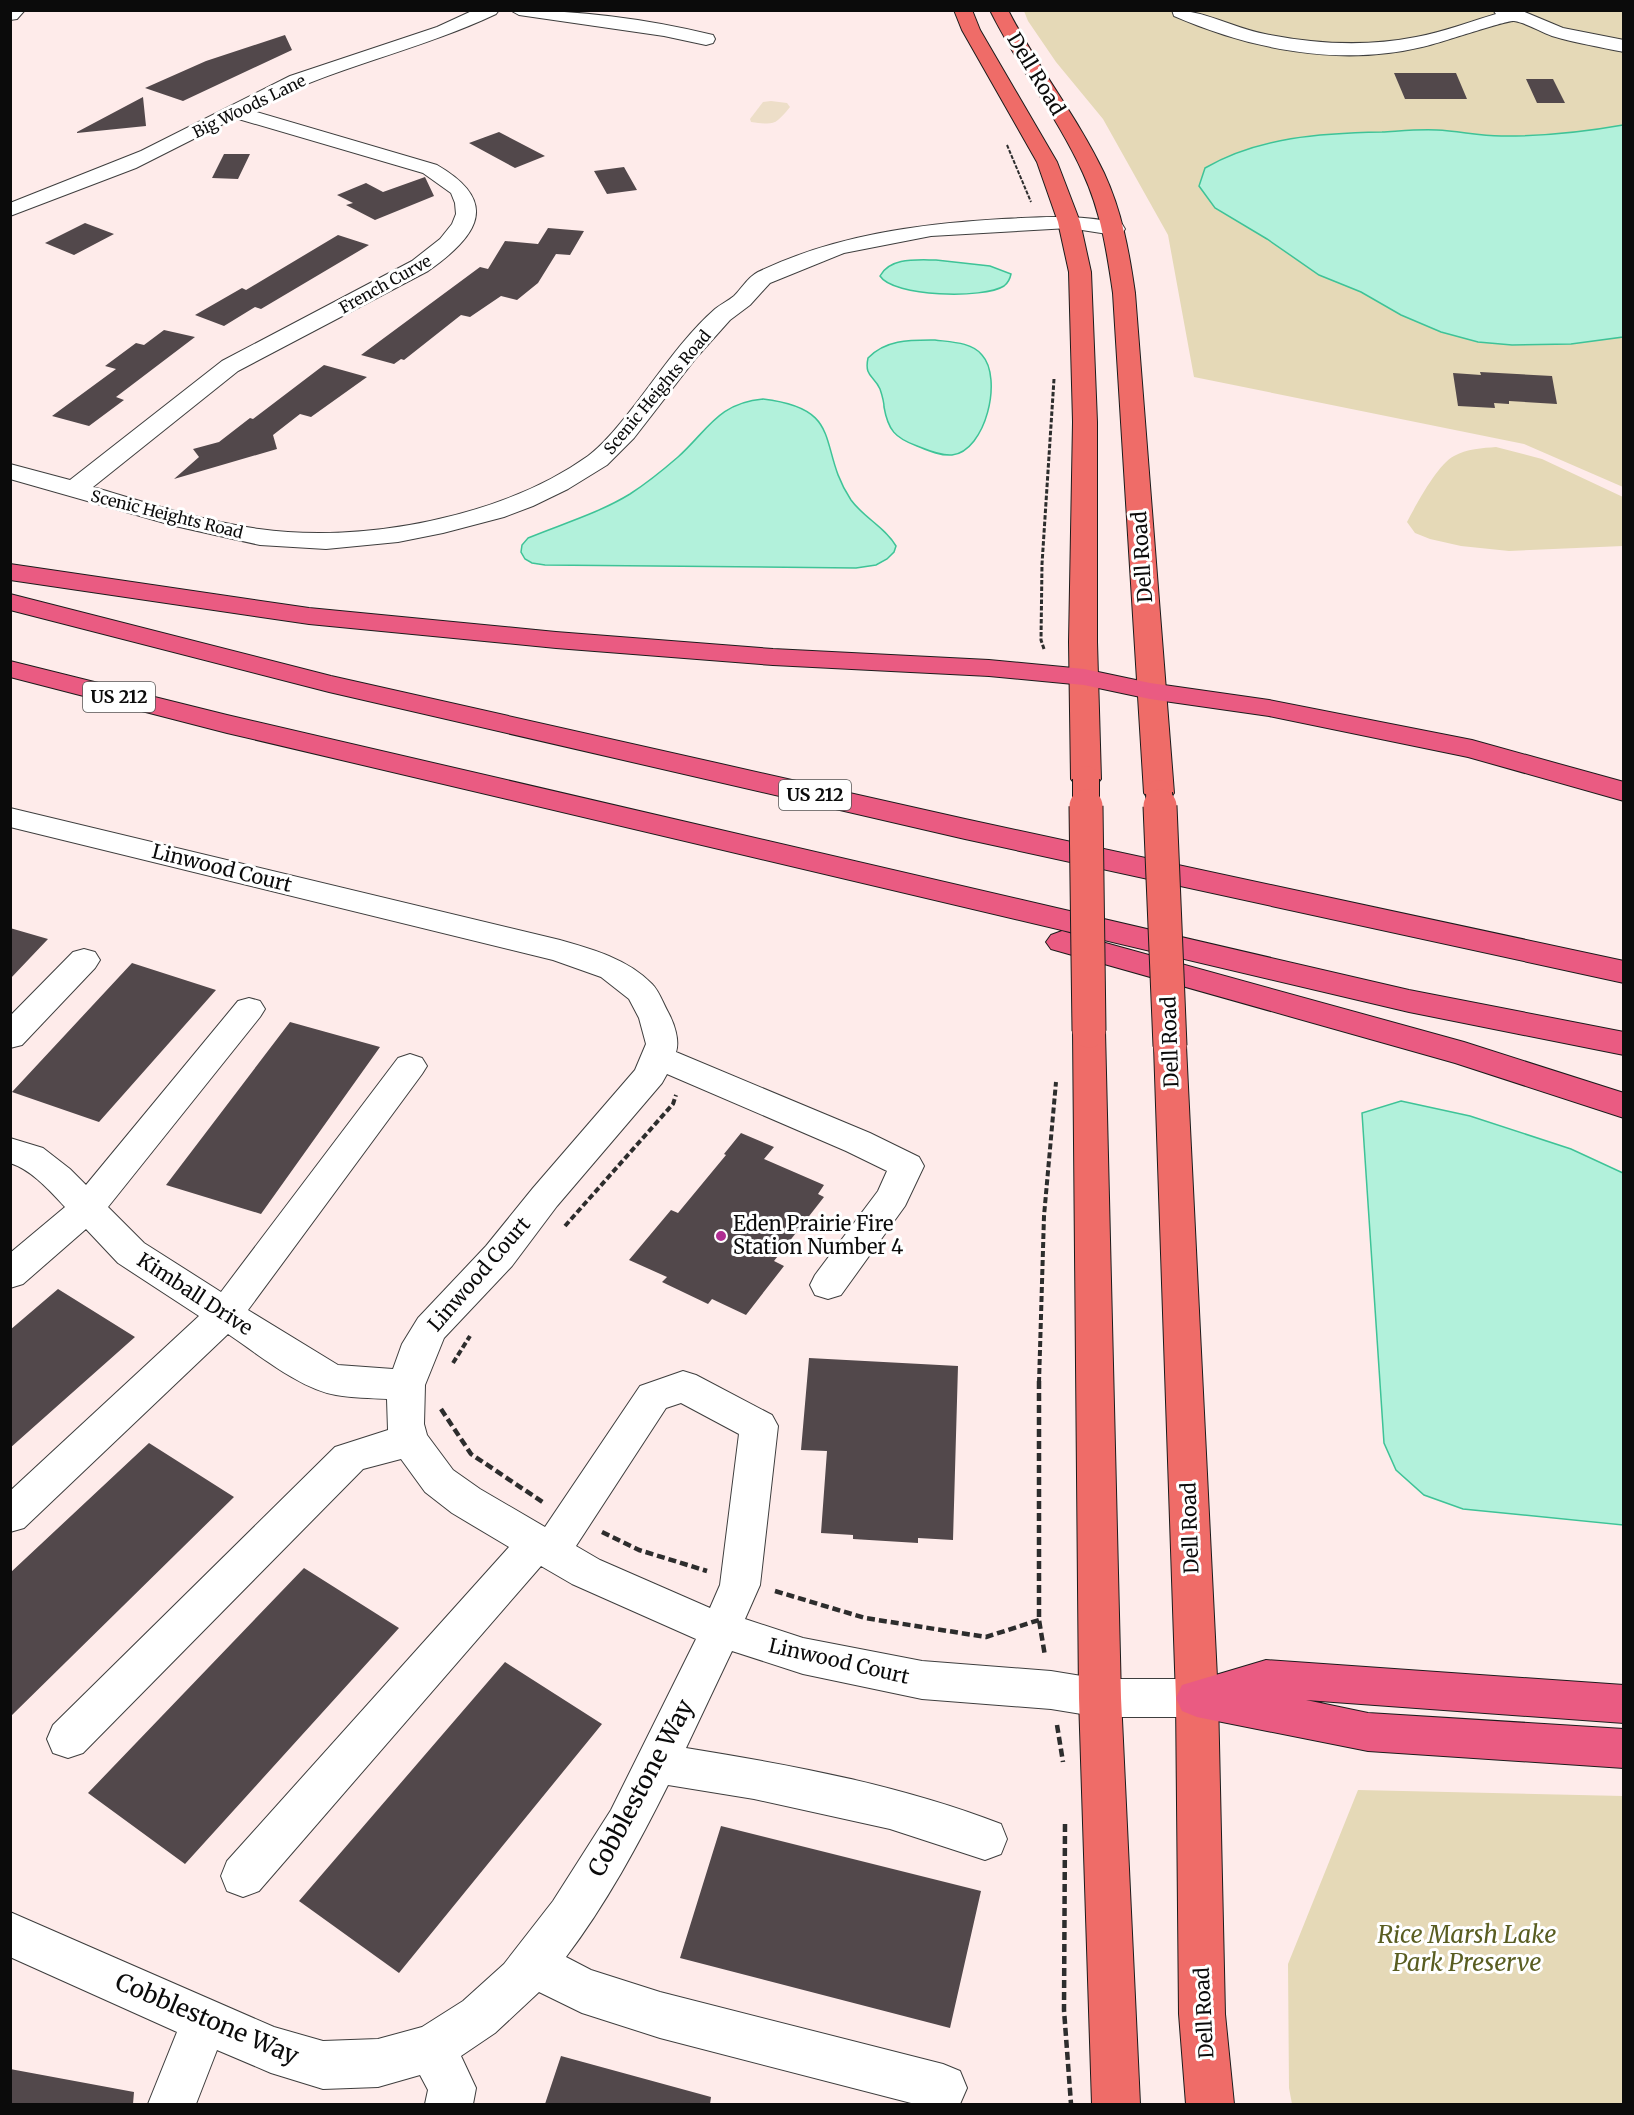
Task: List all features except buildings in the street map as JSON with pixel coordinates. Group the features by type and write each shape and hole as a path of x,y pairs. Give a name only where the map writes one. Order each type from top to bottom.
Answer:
{"highway":[{"path":"10,572 309,616 545,639 774,657 989,668 1084,677 1150,691 1269,708 1472,749 1623,792"},
{"name":"US 212","path":"10,602 352,690 965,829 1623,972"},
{"name":"US 212","path":"10,669 227,724 1409,1001 1623,1044"},
{"path":"227,724 456,796 980,920 1464,1054 1623,1106"},
{"path":"1197,1698 1266,1679 1623,1704"},
{"path":"1197,1698 1368,1732 1623,1749"}],"main road":[{"name":"Dell Road","path":"963,10 971,30 1040,147 1071,230 1080,272 1085,422 1084,677 1100,1698 1116,2104"},
{"name":"Dell Road","path":"999,10 1082,150 1104,197 1114,229 1124,293 1150,691 1155,720 1197,1698 1202,2014 1210,2104"}],"street":[{"path":"10,15 16,10"},
{"name":"Big Woods Lane","path":"10,210 122,168 274,90 305,77 463,25 490,10"},
{"path":"519,10 664,30 706,39"},
{"path":"1180,12 1214,27 1234,32 1306,46 1341,49 1406,45 1507,13 1558,32 1623,46"},
{"name":"French Curve","path":"73,490 230,366 420,266 441,252 456,236 463,221 465,206 460,192 447,180 429,169 234,112"},
{"name":"Scenic Heights Road","path":"10,471 215,529 260,537 326,540 398,534 495,512 559,484 598,460 625,433 688,353 722,315 742,300 762,278 813,257 859,243 932,230 1036,224 1071,230"},
{"name":"Scenic Heights Road","path":"742,300 786,286 835,265 885,252 948,241 1071,230 1114,229"},
{"name":"Linwood Court","path":"10,817 560,951 612,969 640,992 652,1012 662,1044 650,1075 492,1263 431,1328 412,1364 406,1385 404,1408 410,1441 439,1481 466,1501 597,1577 689,1619 803,1656 922,1680 1052,1690 1100,1698 1197,1698"},
{"path":"10,1037 84,960"},
{"path":"10,1274 87,1209 249,1009"},
{"path":"657,1058 858,1142 907,1166 893,1197 828,1285"},
{"path":"10,1516 225,1314 410,1066"},
{"name":"Kimball Drive","path":"10,1150 31,1157 58,1178 131,1253 314,1371 335,1380 406,1385"},
{"name":"Cobblestone Way","path":"10,1934 271,2050 323,2065 378,2063 432,2048 478,2017 520,1980 569,1916 627,1824 721,1630 741,1581 759,1426 683,1386 653,1397 544,1547"},
{"path":"68,1739 349,1458 371,1450 410,1441"},
{"path":"243,1876 544,1547"},
{"path":"657,1763 754,1779 890,1809 985,1839"},
{"path":"532,1964 582,1990 660,2015 943,2088"},
{"path":"172,2104 205,2021"},
{"path":"432,2048 452,2088 449,2104"}],"path":[{"path":"1006,143 1032,206 1036,224"},
{"path":"1054,674 1041,640 1043,552 1055,370"},
{"path":"1056,1079 1049,1136 1038,1335 1039,1620 1065,1772"},
{"path":"1065,1820 1064,2010 1071,2104"}],"green space":[{"path":"1024,11 1623,11 1623,487 1524,444 1194,377 1168,235 1103,119 1056,62 1028,21"},
{"path":"1496,447 1542,459 1623,497 1623,546 1509,551 1461,546 1415,533 1407,522 1428,486 1447,461 1454,456 1475,449"},
{"name":"Rice Marsh Lake Park Preserve","path":"1358,1790 1623,1796 1623,2104 1292,2104 1289,2088 1288,1964"}],"shaded area":[{"path":"763,102 787,103 790,107 774,122 751,122 750,119"},
{"path":"1623,125 1623,337 1571,344 1512,345 1478,342 1441,332 1401,315 1361,292 1319,275 1267,239 1215,208 1199,186 1205,168 1247,149 1291,139 1336,134 1423,130 1497,136 1535,135 1579,132"},
{"path":"936,260 990,266 1011,274 1004,286 978,293 959,294 920,292 902,288 888,283 880,276 890,265 897,263"},
{"path":"935,340 973,347 982,355 988,366 991,380 988,412 982,428 974,441 964,450 952,455 938,454 925,449 903,440 894,432 888,422 878,384 867,369 868,358 883,347 899,342"},
{"path":"763,399 789,404 807,412 819,422 834,464 851,500 886,533 896,546 887,559 876,565 856,568 545,565 532,563 525,559 521,552 522,545 528,538 593,513 630,494 678,457 724,412 735,406"},
{"path":"1401,1101 1470,1116 1571,1149 1623,1173 1623,1525 1463,1509 1424,1495 1396,1470 1384,1443 1362,1113"}],"place":[{"name":"Eden Prairie Fire Station Number 4","path":"721,1236"}]}
